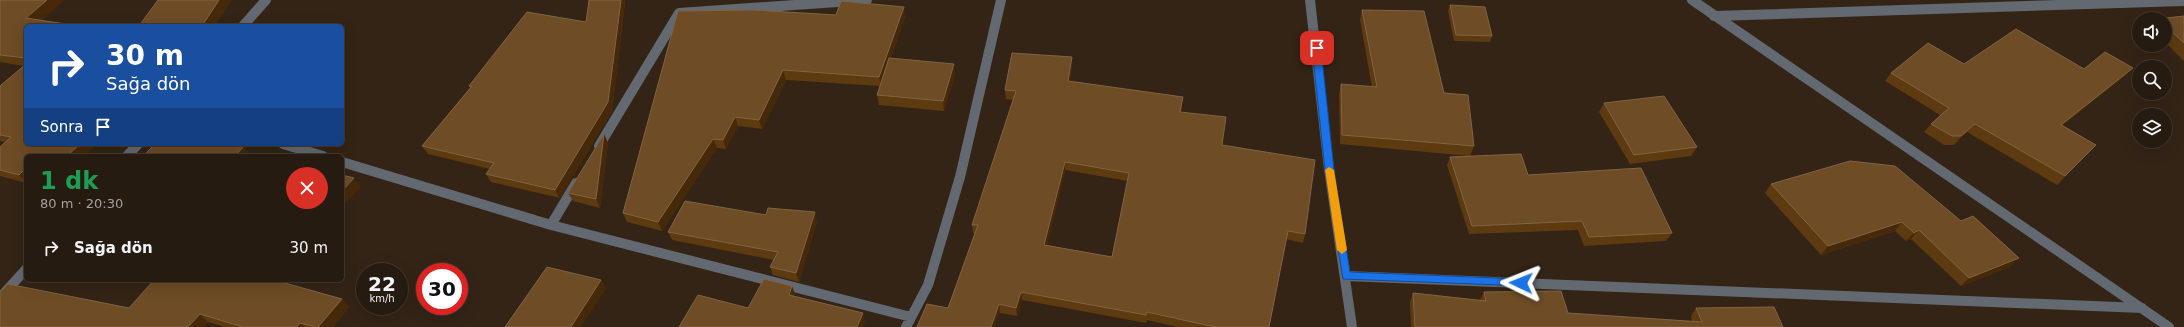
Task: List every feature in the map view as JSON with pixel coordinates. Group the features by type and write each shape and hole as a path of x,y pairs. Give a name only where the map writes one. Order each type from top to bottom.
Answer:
{"street":[{"path":"245,24 266,0"},
{"path":"592,156 679,13 867,0"},
{"path":"344,163 551,224 908,322 928,285 960,177 1001,0"},
{"path":"1310,0 1329,170 1346,276 1352,327"},
{"path":"1692,0 2169,327"},
{"path":"1714,16 2184,2"},
{"path":"129,154 136,146"},
{"path":"290,146 316,154"},
{"path":"551,224 580,177"},
{"path":"0,298 24,271"},
{"path":"1346,276 2142,308"}],"building":[{"path":"0,0 47,0 26,18 66,24 24,24 24,58 0,55"},
{"path":"158,0 219,0 203,24 140,24"},
{"path":"589,0 621,0 608,102 555,190 486,174 494,163 422,146 472,86 469,86 527,12 586,22"},
{"path":"841,1 904,7 879,77 783,70 759,120 735,117 723,140 713,139 658,222 623,213 678,11 753,10 836,15"},
{"path":"1450,5 1485,7 1492,36 1456,35"},
{"path":"1362,10 1424,11 1444,93 1468,95 1474,146 1342,135 1341,84 1377,87"},
{"path":"2184,16 2184,43 2172,32 2172,17"},
{"path":"2016,29 2084,69 2105,52 2132,69 2061,125 2096,145 2065,176 1975,124 1961,136 1952,136 1931,124 1949,108 1891,73 1928,43 1964,64"},
{"path":"1012,53 1072,57 1068,81 1183,97 1180,112 1226,117 1222,145 1315,160 1305,234 1288,231 1269,327 1215,327 1147,312 1146,315 1021,292 1016,308 999,304 991,327 917,327 927,304 948,308 978,225 972,225 1016,91 1005,90","holes":["1065,162 1129,173 1112,257 1044,245"]},
{"path":"889,58 954,64 943,101 877,95"},
{"path":"24,66 24,146 78,146 69,154 24,154 24,170 19,175 0,170 0,147 11,137 0,135 0,86"},
{"path":"1664,96 1697,147 1634,155 1604,103"},
{"path":"604,134 596,199 568,193"},
{"path":"153,146 244,146 237,154 145,154"},
{"path":"1521,154 1528,175 1641,168 1672,233 1589,237 1582,221 1472,226 1450,157"},
{"path":"1850,161 1895,166 1961,221 1973,216 2019,258 1969,278 1919,230 1914,233 1902,222 1828,246 1771,184"},
{"path":"344,176 354,178 344,189"},
{"path":"685,201 766,215 768,208 815,212 796,273 770,267 778,252 668,232"},
{"path":"547,267 601,280 571,327 505,327"},
{"path":"764,279 792,286 789,295 863,313 857,327 679,327 698,295 748,308"},
{"path":"152,282 281,282 342,299 318,327 300,323 297,327 243,327 200,314 188,327 0,327 0,292 8,284 129,308"},
{"path":"1561,291 1568,313 1702,322 1696,308 1774,307 1783,327 1415,327 1413,293 1486,301 1484,292"}],"slow traffic":[{"path":"1329,170 1342,250"}],"route":[{"path":"1317,48 1329,170 1346,276 1521,283"}]}
